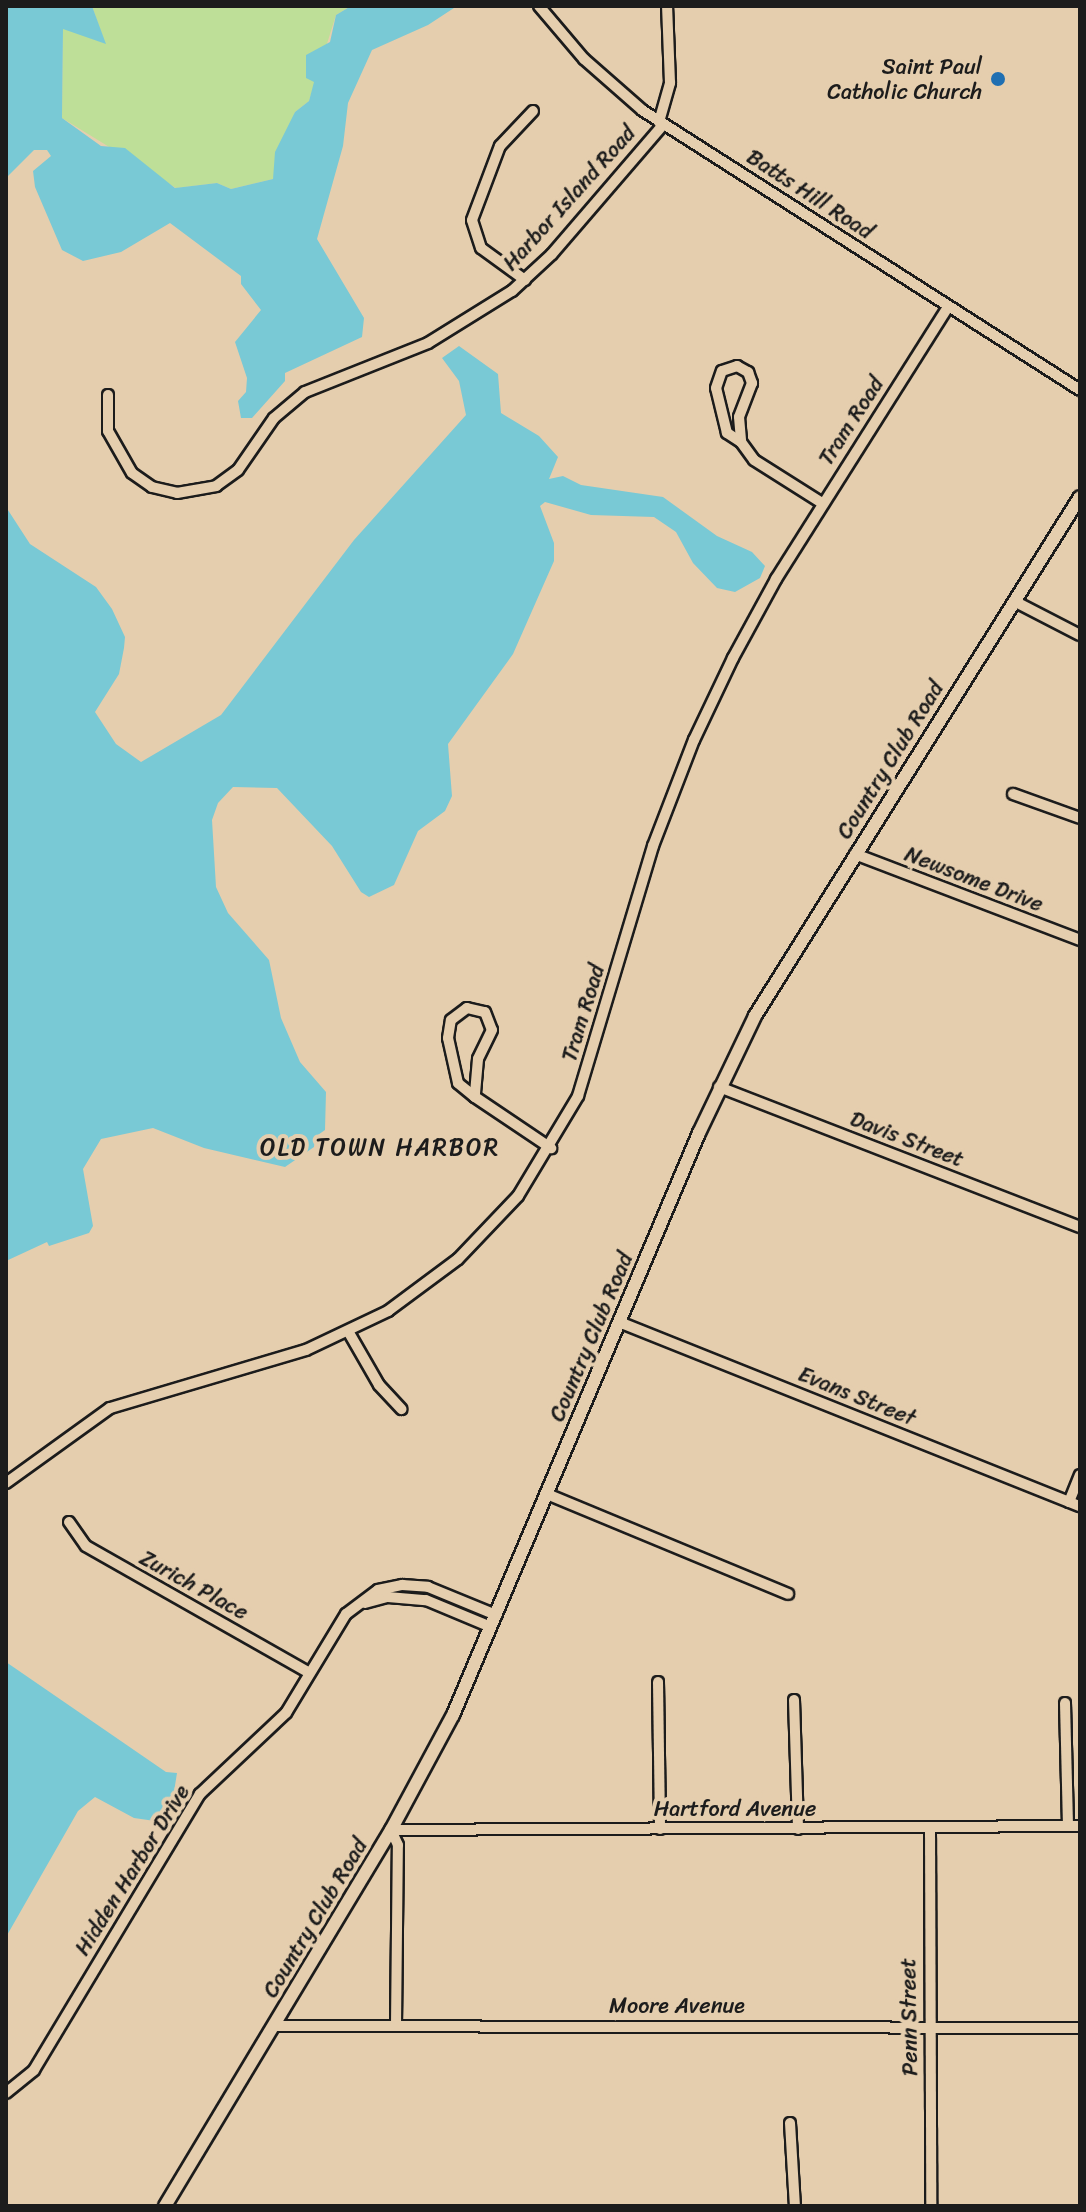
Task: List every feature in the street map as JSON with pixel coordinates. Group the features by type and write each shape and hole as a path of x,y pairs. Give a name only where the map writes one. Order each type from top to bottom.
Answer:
{"street":[{"name":"Batts Hill Road","path":"539,6 593,68 661,123 1080,390"},
{"path":"661,123 670,83 667,6"},
{"path":"525,280 481,248 472,220 500,146 533,111"},
{"name":"Harbor Island Road","path":"108,395 108,431 132,473 164,490 206,489 238,470 274,418 305,392 434,340 525,280 661,123"},
{"name":"Tram Road","path":"6,1483 110,1408 250,1370 348,1331 413,1295 458,1259 518,1196 551,1148 588,1069 653,846 694,740 770,589 948,307"},
{"path":"741,442 739,417 752,383 748,372 737,366 722,371 716,388 727,433 741,442 754,460 822,503"},
{"name":"Country Club Road","path":"165,2206 391,1830 453,1715 719,1087 755,1016 1080,497"},
{"path":"1014,601 1080,635"},
{"path":"1013,794 1080,818"},
{"name":"Newsome Drive","path":"855,854 1080,940"},
{"path":"475,1097 478,1059 492,1030 485,1012 467,1008 451,1020 448,1038 458,1083 475,1097 551,1148"},
{"name":"Davis Street","path":"719,1087 1080,1227"},
{"name":"Evans Street","path":"619,1322 1080,1506"},
{"path":"348,1331 379,1385 401,1409"},
{"path":"1069,1502 1080,1475"},
{"path":"547,1494 788,1594"},
{"name":"Zurich Place","path":"69,1522 86,1546 308,1672"},
{"name":"Hidden Harbor Drive","path":"6,2093 34,2070 200,1794 270,1731 331,1632 378,1590 402,1585 428,1587 494,1621"},
{"path":"658,1682 660,1829"},
{"path":"794,1700 798,1829"},
{"path":"1065,1703 1074,1826"},
{"name":"Hartford Avenue","path":"391,1830 1074,1826"},
{"name":"Penn Street","path":"930,1828 931,2206"},
{"path":"391,1830 398,1845 396,2025"},
{"name":"Moore Avenue","path":"274,2026 1080,2028"},
{"path":"790,2123 795,2206"}],"green space":[{"path":"92,6 351,6 336,15 309,101 295,112 273,179 231,189 217,183 176,188 62,118 63,28 105,43"}],"water":[{"path":"6,6 92,6 106,44 63,29 62,118 101,146 125,148 175,188 217,183 231,189 273,179 275,152 295,112 309,101 314,82 306,78 306,55 330,42 336,15 351,6 457,6 428,25 372,50 348,103 343,146 317,239 364,318 362,337 285,373 285,381 252,418 241,418 238,401 246,392 247,378 235,342 261,310 241,284 241,276 170,223 121,252 83,261 62,250 35,187 33,171 51,156 47,150 34,150 6,178"},
{"path":"459,346 498,374 501,413 539,436 558,457 549,479 563,476 581,485 663,497 717,536 752,552 765,566 760,578 735,592 717,588 693,563 676,532 654,517 591,515 545,502 540,506 554,543 554,561 513,654 448,744 452,796 445,811 418,831 394,885 369,897 361,892 332,846 277,788 233,787 218,803 212,820 216,887 228,913 269,960 281,1018 300,1062 326,1092 325,1130 315,1137 314,1147 285,1167 204,1148 153,1128 101,1139 83,1169 93,1226 89,1233 49,1246 47,1242 6,1261 6,507 30,544 96,587 112,609 125,637 124,648 119,674 95,712 116,744 141,762 221,715 354,540 466,415 459,381 442,358"},
{"path":"6,1662 166,1772 177,1773 173,1798 155,1821 134,1818 95,1797 78,1811 6,1937"}],"place":[{"name":"Saint Paul Catholic Church","path":"998,79"}],"district":[{"name":"OLD TOWN HARBOR","path":"380,1148"}]}
